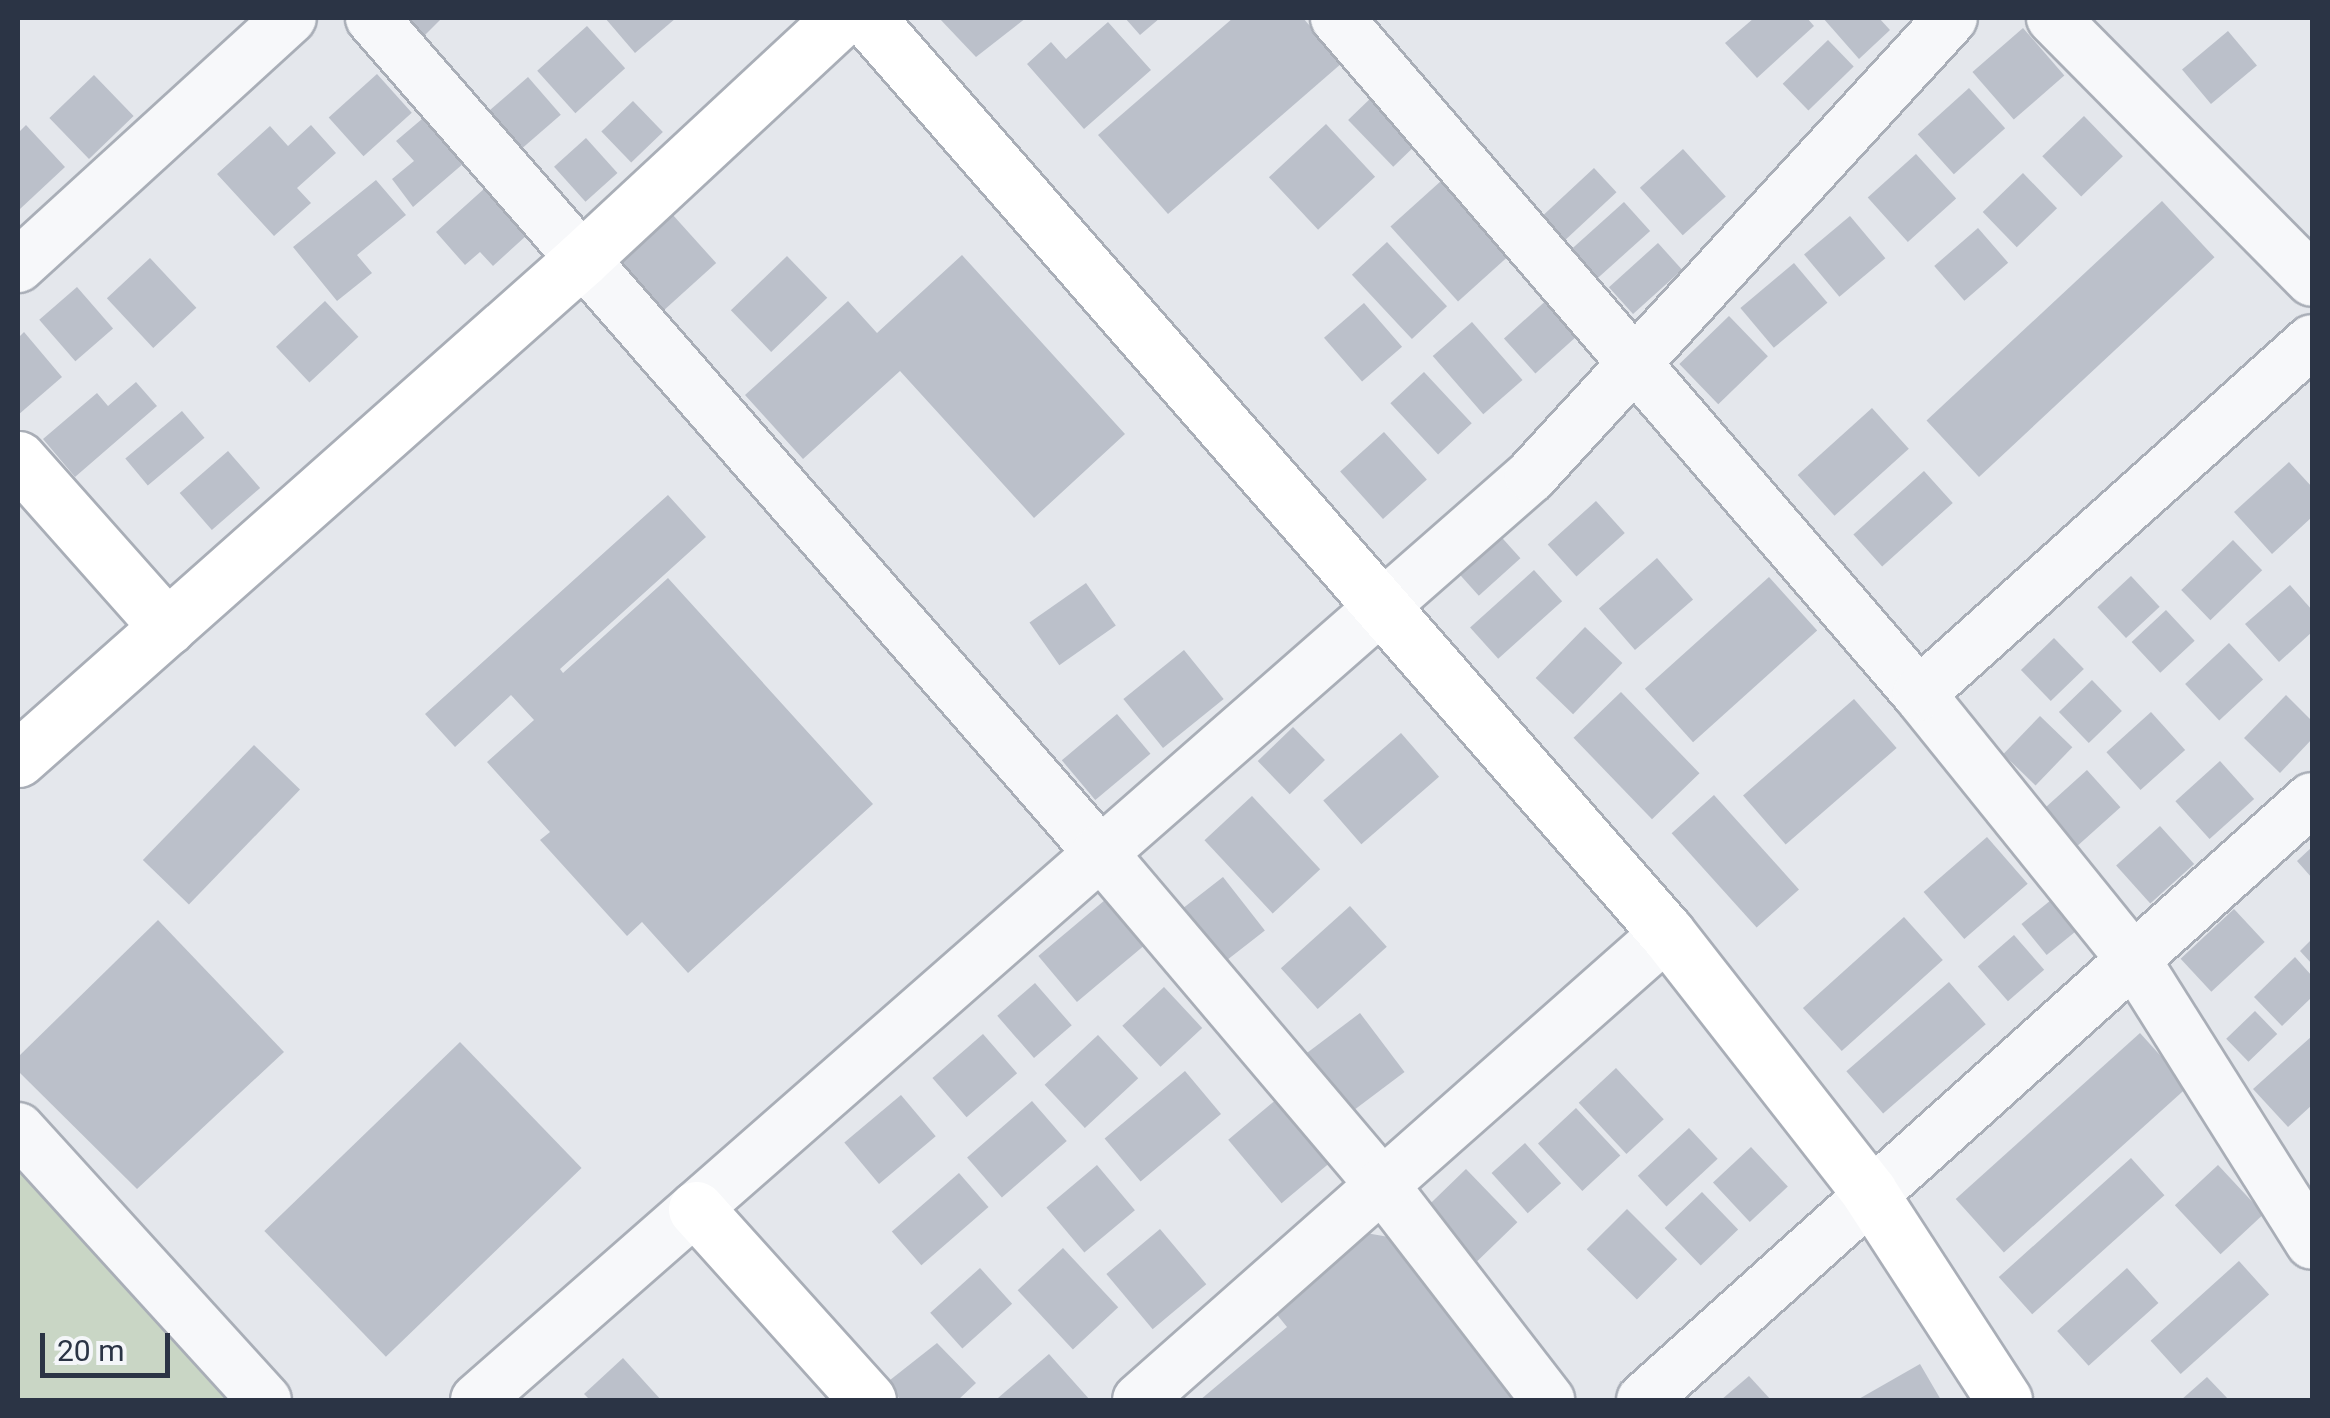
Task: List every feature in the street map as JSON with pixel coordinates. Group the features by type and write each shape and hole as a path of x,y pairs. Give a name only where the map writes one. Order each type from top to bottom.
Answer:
{"street":[{"path":"18,266 290,18"},
{"path":"372,18 1099,851 1382,1184 1548,1400"},
{"path":"18,759 583,258 841,18"},
{"path":"867,18 1382,600 1667,933 1870,1192 2004,1400"},
{"path":"1337,18 1638,363 1919,694 2134,960 2312,1244"},
{"path":"476,1400 696,1210 1382,600 1531,476 1952,18"},
{"path":"2053,18 2312,280"},
{"path":"1919,694 2312,341"},
{"path":"18,459 167,627"},
{"path":"1643,1400 1870,1192 2312,799"},
{"path":"1139,1400 1667,933"},
{"path":"18,1129 265,1400"},
{"path":"696,1210 868,1400"}],"green space":[{"path":"18,1149 242,1400 18,1400"}],"building":[{"path":"403,18 442,18 423,37"},
{"path":"605,18 676,18 635,53"},
{"path":"939,18 1026,18 976,57"},
{"path":"1125,18 1160,18 1140,35"},
{"path":"1233,18 1303,18 1342,63 1168,214 1098,135"},
{"path":"1754,18 1807,18 1814,26 1757,78 1725,43"},
{"path":"1823,18 1879,18 1890,30 1859,59"},
{"path":"1108,22 1151,70 1084,129 1027,64 1051,42 1066,59"},
{"path":"587,26 625,68 575,113 537,71"},
{"path":"2023,28 2064,76 2014,120 1972,72"},
{"path":"2228,31 2257,65 2211,104 2182,70"},
{"path":"1828,40 1854,67 1808,110 1783,84"},
{"path":"377,74 412,113 363,156 329,117"},
{"path":"94,75 134,116 89,159 49,118"},
{"path":"528,77 561,115 509,159 477,122"},
{"path":"1969,88 2005,128 1954,174 1918,134"},
{"path":"1374,95 1419,142 1393,167 1348,120"},
{"path":"633,101 663,132 631,162 601,132"},
{"path":"2084,116 2123,156 2081,197 2042,156"},
{"path":"422,119 464,163 413,207 392,179 414,161 396,141"},
{"path":"1326,124 1375,177 1318,230 1269,177"},
{"path":"26,125 65,167 20,209 18,133"},
{"path":"311,125 336,153 297,188 311,203 274,236 217,174 270,126 288,146"},
{"path":"586,138 617,173 585,202 554,167"},
{"path":"1683,149 1726,197 1683,235 1640,188"},
{"path":"1916,154 1956,199 1908,242 1868,197"},
{"path":"1594,168 1617,192 1564,241 1541,217"},
{"path":"2023,173 2057,208 2017,247 1983,212"},
{"path":"376,180 406,215 357,255 372,273 337,301 293,247"},
{"path":"1441,181 1509,256 1458,302 1390,227"},
{"path":"485,188 527,235 493,266 480,252 465,265 436,232"},
{"path":"2162,201 2215,257 1979,477 1927,421"},
{"path":"1624,202 1650,231 1598,278 1572,249"},
{"path":"672,214 716,263 662,312 618,263"},
{"path":"1850,216 1885,258 1839,297 1804,255"},
{"path":"1978,228 2008,263 1964,301 1934,266"},
{"path":"1387,242 1447,306 1412,339 1352,275"},
{"path":"1658,243 1682,270 1633,314 1609,287"},
{"path":"962,255 1125,434 1034,518 900,371 803,459 745,395 848,301 877,333"},
{"path":"787,256 827,298 771,352 731,310"},
{"path":"150,258 196,308 153,348 107,298"},
{"path":"1794,263 1827,303 1774,348 1740,308"},
{"path":"77,287 113,329 75,361 39,320"},
{"path":"1550,297 1581,332 1535,373 1504,338"},
{"path":"325,301 358,337 309,383 276,347"},
{"path":"1364,303 1402,347 1362,382 1324,338"},
{"path":"1729,316 1768,356 1718,404 1679,364"},
{"path":"1472,322 1523,380 1483,414 1433,356"},
{"path":"24,332 62,377 18,415 18,338"},
{"path":"1424,372 1472,423 1438,455 1390,403"},
{"path":"136,382 157,406 75,477 43,439 97,393 108,406"},
{"path":"1872,408 1909,449 1834,516 1798,475"},
{"path":"182,411 204,438 148,485 125,459"},
{"path":"1384,432 1427,480 1383,519 1340,471"},
{"path":"228,451 260,488 212,530 180,493"},
{"path":"2289,462 2312,487 2312,517 2272,554 2234,512"},
{"path":"1924,471 1953,503 1882,567 1853,535"},
{"path":"668,495 706,537 560,669 563,673 668,578 873,804 688,973 642,922 627,936 540,840 550,832 487,762 534,720 511,695 455,747 425,714"},
{"path":"1596,501 1625,533 1576,576 1548,544"},
{"path":"1495,530 1520,558 1479,596 1453,567"},
{"path":"2233,540 2262,570 2210,620 2181,590"},
{"path":"1657,558 1693,600 1635,650 1599,609"},
{"path":"1534,570 1562,601 1498,659 1470,628"},
{"path":"2131,576 2160,607 2126,638 2097,607"},
{"path":"1769,577 1817,631 1693,742 1645,689"},
{"path":"1086,583 1116,626 1059,665 1029,623"},
{"path":"2290,585 2312,610 2312,632 2279,662 2245,624"},
{"path":"2166,610 2195,641 2160,673 2132,642"},
{"path":"1585,627 1622,663 1573,714 1536,678"},
{"path":"2054,638 2084,669 2051,701 2021,670"},
{"path":"2229,643 2263,680 2219,720 2185,684"},
{"path":"1184,650 1224,699 1163,748 1123,699"},
{"path":"2092,680 2122,711 2089,743 2059,712"},
{"path":"1621,692 1699,773 1652,819 1574,738"},
{"path":"2286,695 2312,721 2312,739 2280,773 2244,738"},
{"path":"1854,699 1897,748 1786,844 1743,795"},
{"path":"2151,712 2185,750 2141,790 2106,752"},
{"path":"1117,714 1150,754 1095,800 1062,760"},
{"path":"2040,716 2072,747 2036,785 2003,754"},
{"path":"1293,727 1325,760 1290,794 1258,761"},
{"path":"1401,733 1439,777 1361,844 1323,801"},
{"path":"254,745 300,789 189,905 143,860"},
{"path":"2220,761 2254,799 2210,839 2175,801"},
{"path":"2087,770 2120,807 2076,847 2042,810"},
{"path":"1714,795 1799,889 1757,928 1672,833"},
{"path":"1252,796 1320,869 1273,913 1204,840"},
{"path":"2160,826 2194,864 2150,903 2116,865"},
{"path":"1987,837 2028,884 1964,939 1924,892"},
{"path":"2312,847 2312,878 2297,861"},
{"path":"1223,877 1265,931 1225,961 1184,908"},
{"path":"1105,900 1144,946 1077,1002 1038,956"},
{"path":"2051,900 2076,931 2047,955 2021,924"},
{"path":"1350,906 1387,947 1318,1009 1281,968"},
{"path":"2234,909 2265,942 2211,992 2181,959"},
{"path":"1904,917 1943,960 1842,1051 1803,1008"},
{"path":"158,920 284,1052 137,1189 18,1071 18,1057"},
{"path":"2014,935 2044,970 2008,1001 1978,966"},
{"path":"2312,939 2312,964 2300,951"},
{"path":"2295,957 2312,976 2312,997 2282,1026 2254,997"},
{"path":"1949,982 1986,1024 1883,1113 1846,1071"},
{"path":"1035,983 1072,1025 1034,1058 997,1016"},
{"path":"1164,987 1202,1028 1161,1067 1122,1026"},
{"path":"2255,1011 2277,1034 2248,1062 2226,1039"},
{"path":"1360,1013 1405,1072 1349,1114 1305,1055"},
{"path":"2140,1033 2188,1087 2004,1252 1956,1199"},
{"path":"983,1034 1017,1073 967,1117 932,1078"},
{"path":"1098,1035 1138,1078 1085,1128 1045,1085"},
{"path":"2312,1036 2312,1105 2288,1127 2253,1089"},
{"path":"460,1042 582,1168 386,1357 264,1231"},
{"path":"1616,1068 1664,1119 1626,1154 1579,1103"},
{"path":"1185,1071 1221,1114 1141,1181 1105,1138"},
{"path":"901,1095 936,1136 879,1184 844,1143"},
{"path":"1278,1098 1331,1162 1282,1203 1228,1140"},
{"path":"1032,1101 1067,1141 1002,1197 967,1157"},
{"path":"1576,1108 1620,1156 1582,1191 1538,1143"},
{"path":"1689,1128 1718,1159 1666,1206 1638,1176"},
{"path":"1525,1143 1561,1183 1528,1213 1492,1173"},
{"path":"1751,1147 1788,1186 1750,1222 1713,1182"},
{"path":"2131,1158 2164,1195 2032,1314 1999,1277"},
{"path":"1097,1165 1135,1210 1084,1253 1046,1207"},
{"path":"2218,1165 2264,1214 2221,1254 2175,1205"},
{"path":"1466,1169 1517,1222 1477,1261 1426,1208"},
{"path":"959,1173 989,1207 921,1265 892,1231"},
{"path":"1702,1192 1738,1229 1701,1266 1665,1228"},
{"path":"1627,1209 1677,1259 1637,1300 1587,1249"},
{"path":"1160,1229 1206,1284 1153,1329 1106,1274"},
{"path":"1366,1233 1406,1240 1527,1400 1200,1400 1287,1327 1274,1311"},
{"path":"1063,1248 1118,1307 1073,1350 1018,1290"},
{"path":"2239,1261 2269,1294 2181,1374 2151,1341"},
{"path":"980,1268 1012,1304 962,1349 930,1313"},
{"path":"2127,1268 2158,1303 2089,1366 2057,1331"},
{"path":"937,1343 976,1383 958,1400 901,1400 885,1384"},
{"path":"1049,1354 1090,1400 998,1398"},
{"path":"623,1358 661,1400 590,1400 584,1394"},
{"path":"1920,1364 1941,1400 1857,1400"},
{"path":"1749,1376 1771,1400 1721,1400"},
{"path":"2207,1377 2229,1400 2181,1400"}]}
